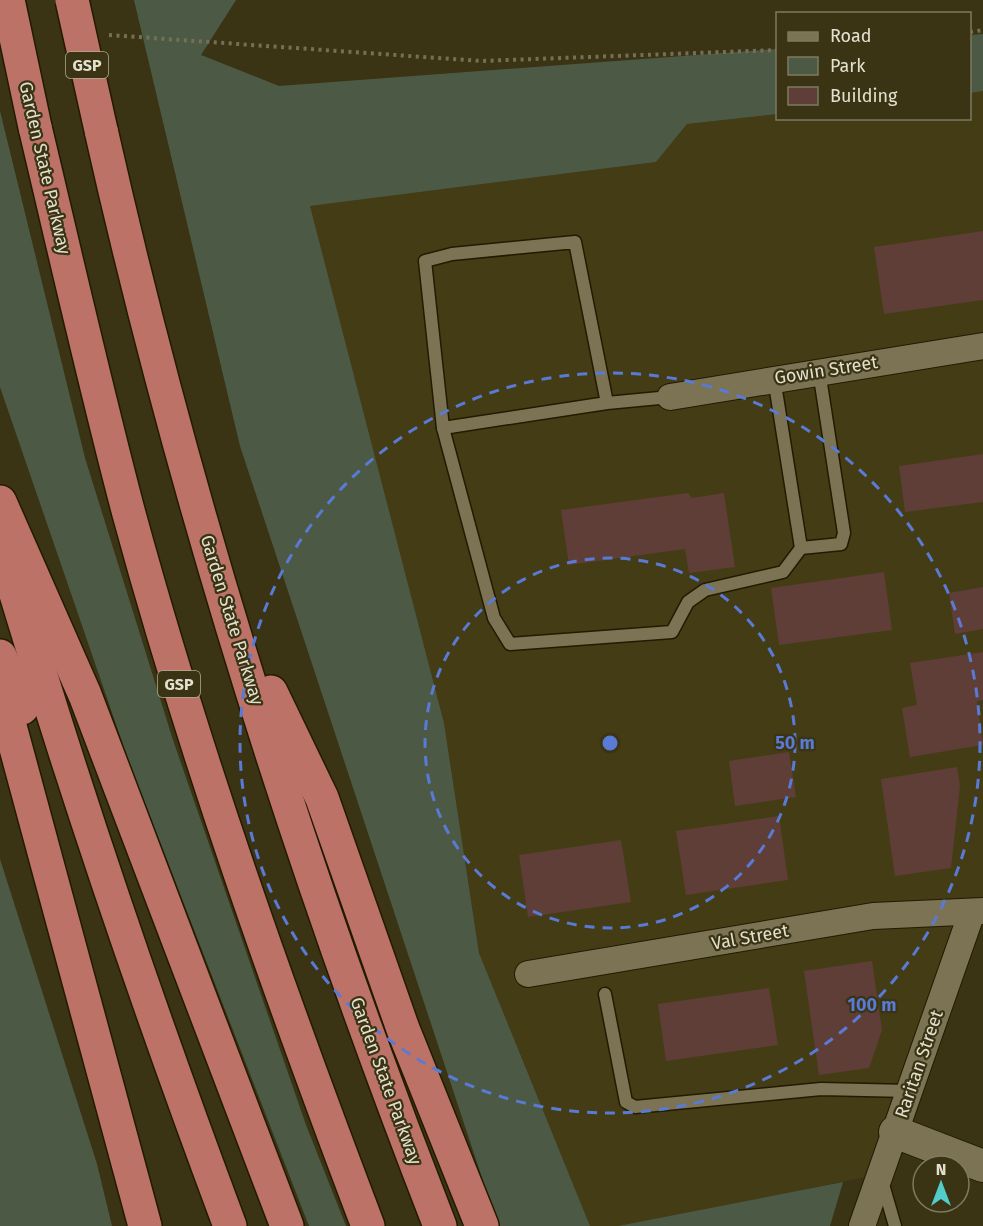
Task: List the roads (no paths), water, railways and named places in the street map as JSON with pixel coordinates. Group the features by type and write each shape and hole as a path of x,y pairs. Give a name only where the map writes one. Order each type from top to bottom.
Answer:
{"highway":[{"name":"Garden State Parkway","path":"8,0 35,127 109,437 177,679 254,915 368,1226"},
{"name":"Garden State Parkway","path":"72,0 150,338 224,594 307,860 380,1067 440,1226"},
{"path":"0,502 85,695 287,1226"},
{"path":"0,541 50,709 158,1033 230,1226"},
{"path":"224,594 322,798 403,1029 482,1226"},
{"path":"0,656 158,1033"},
{"path":"0,690 145,1226"}],"street":[{"name":"Gowin Street","path":"670,397 774,378 983,346"},
{"name":"Val Street","path":"528,974 873,916 978,911"},
{"name":"Raritan Street","path":"862,1226 909,1091 978,911"},
{"path":"895,1132 948,1150 983,1166"},
{"path":"948,1150 983,1143"}],"lane":[{"path":"608,403 575,242 452,254 425,261 442,428 494,618 510,644 672,632 688,602 705,590 783,572 801,548 774,378"},
{"path":"801,548 841,544 844,533 819,371"},
{"path":"442,428 608,403 670,397"},
{"path":"605,994 626,1102 635,1107 821,1089 909,1091"},
{"path":"881,1174 895,1226"}]}
